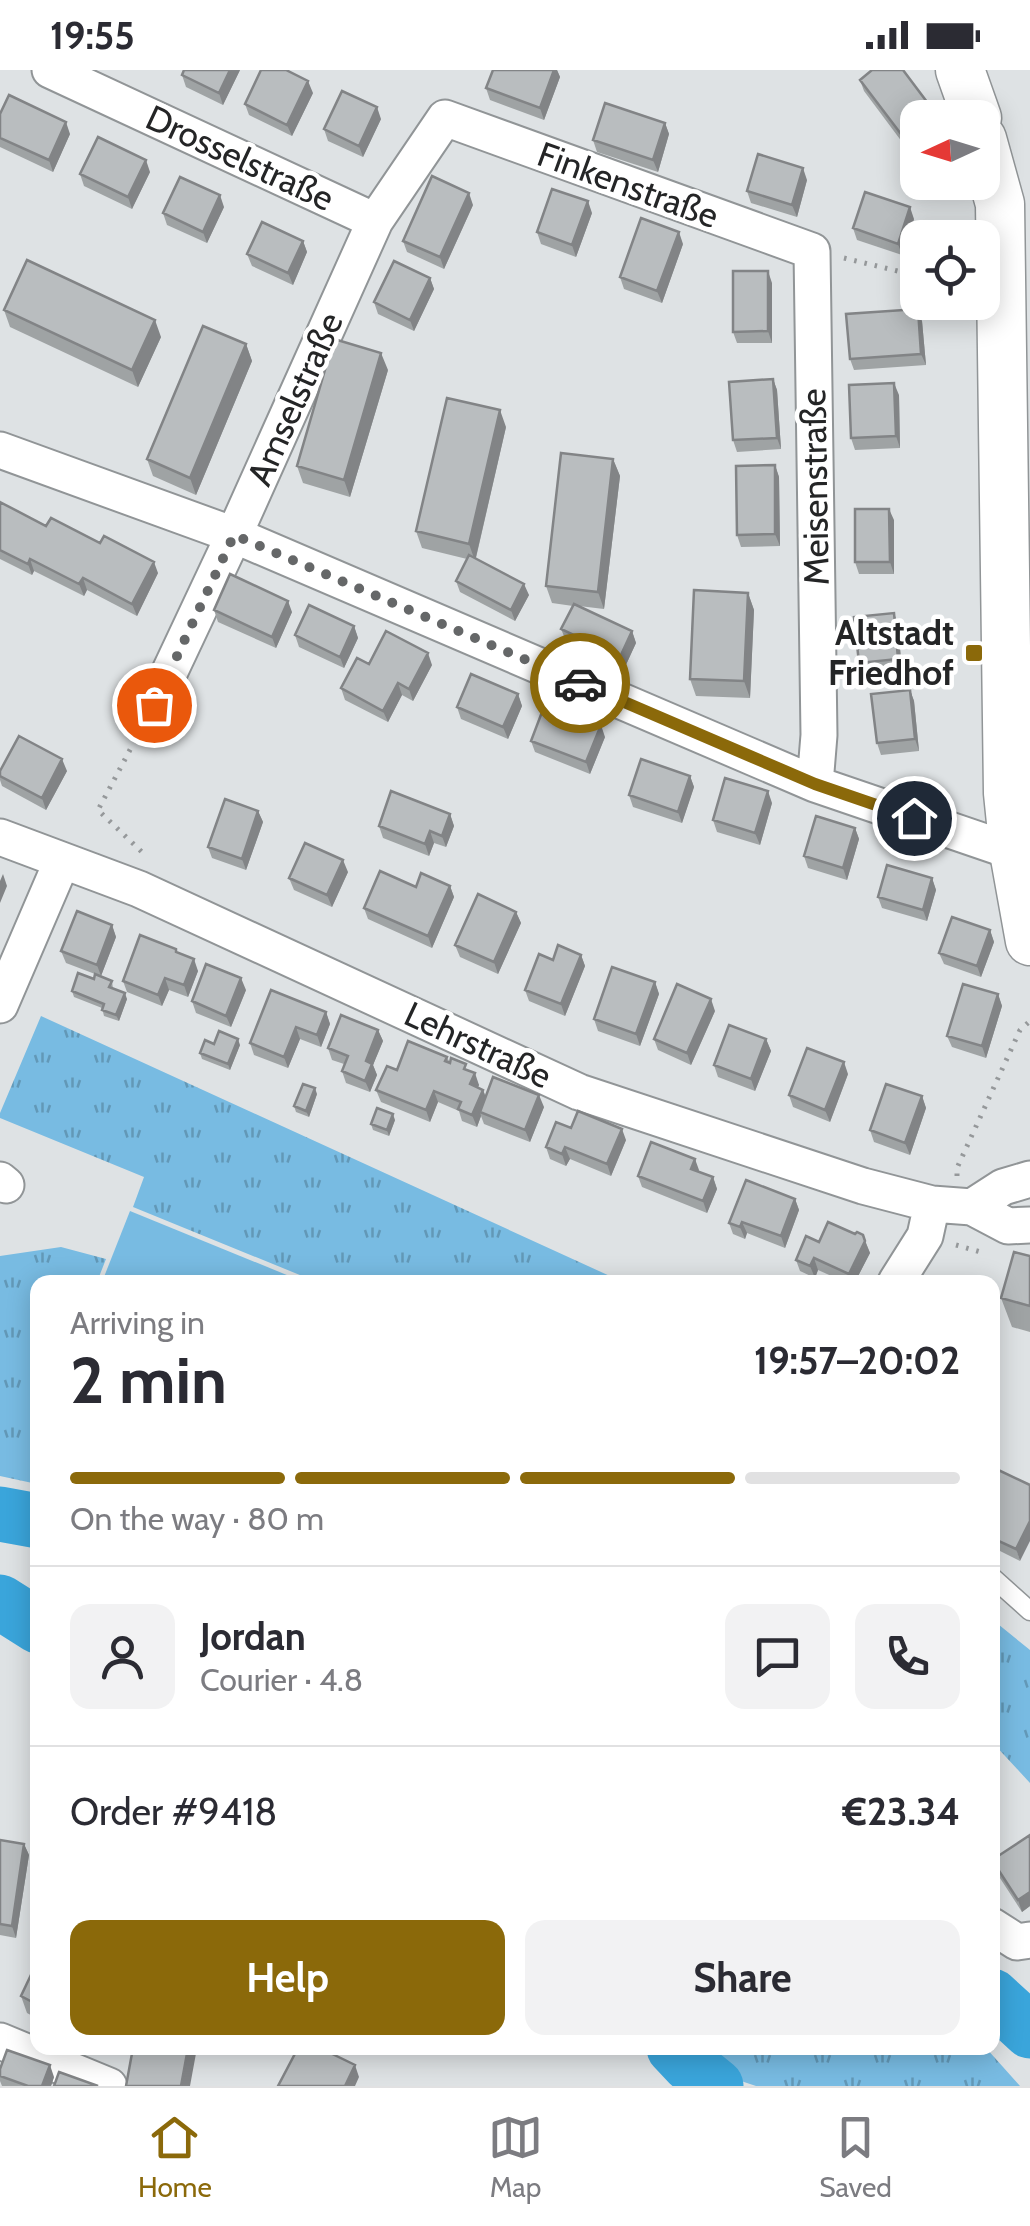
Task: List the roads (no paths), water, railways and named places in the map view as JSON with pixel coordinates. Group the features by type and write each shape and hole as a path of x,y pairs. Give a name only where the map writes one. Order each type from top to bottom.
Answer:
{"street":[{"name":"Drosselstraße","path":"50,70 375,221"},
{"path":"963,71 972,100"},
{"name":"Amselstraße","path":"154,705 375,221 445,118"},
{"name":"Finkenstraße","path":"445,118 812,250"},
{"path":"999,200 1017,561 1008,793 1030,941"},
{"name":"Meisenstraße","path":"812,250 819,735 815,784"},
{"path":"0,450 234,535 815,784 1014,852"},
{"name":"Lehrstraße","path":"0,836 139,888 579,1092 946,1213 1008,1226 1030,1224"},
{"path":"0,1005 62,861"},
{"path":"901,1275 946,1213 1002,1187 1025,1171"},
{"path":"1000,1931 1017,1942 1030,1940"},
{"path":"0,2041 30,2053"},
{"path":"34,2055 109,2086"}],"lane":[{"path":"1000,1584 1030,1611"}],"waterway":[{"path":"0,1514 30,1520"},
{"path":"0,1602 30,1621"},
{"path":"1000,2003 1030,2031"},
{"path":"681,2055 716,2086"}],"place":[{"name":"Altstadt Friedhof","path":"974,653"}]}
